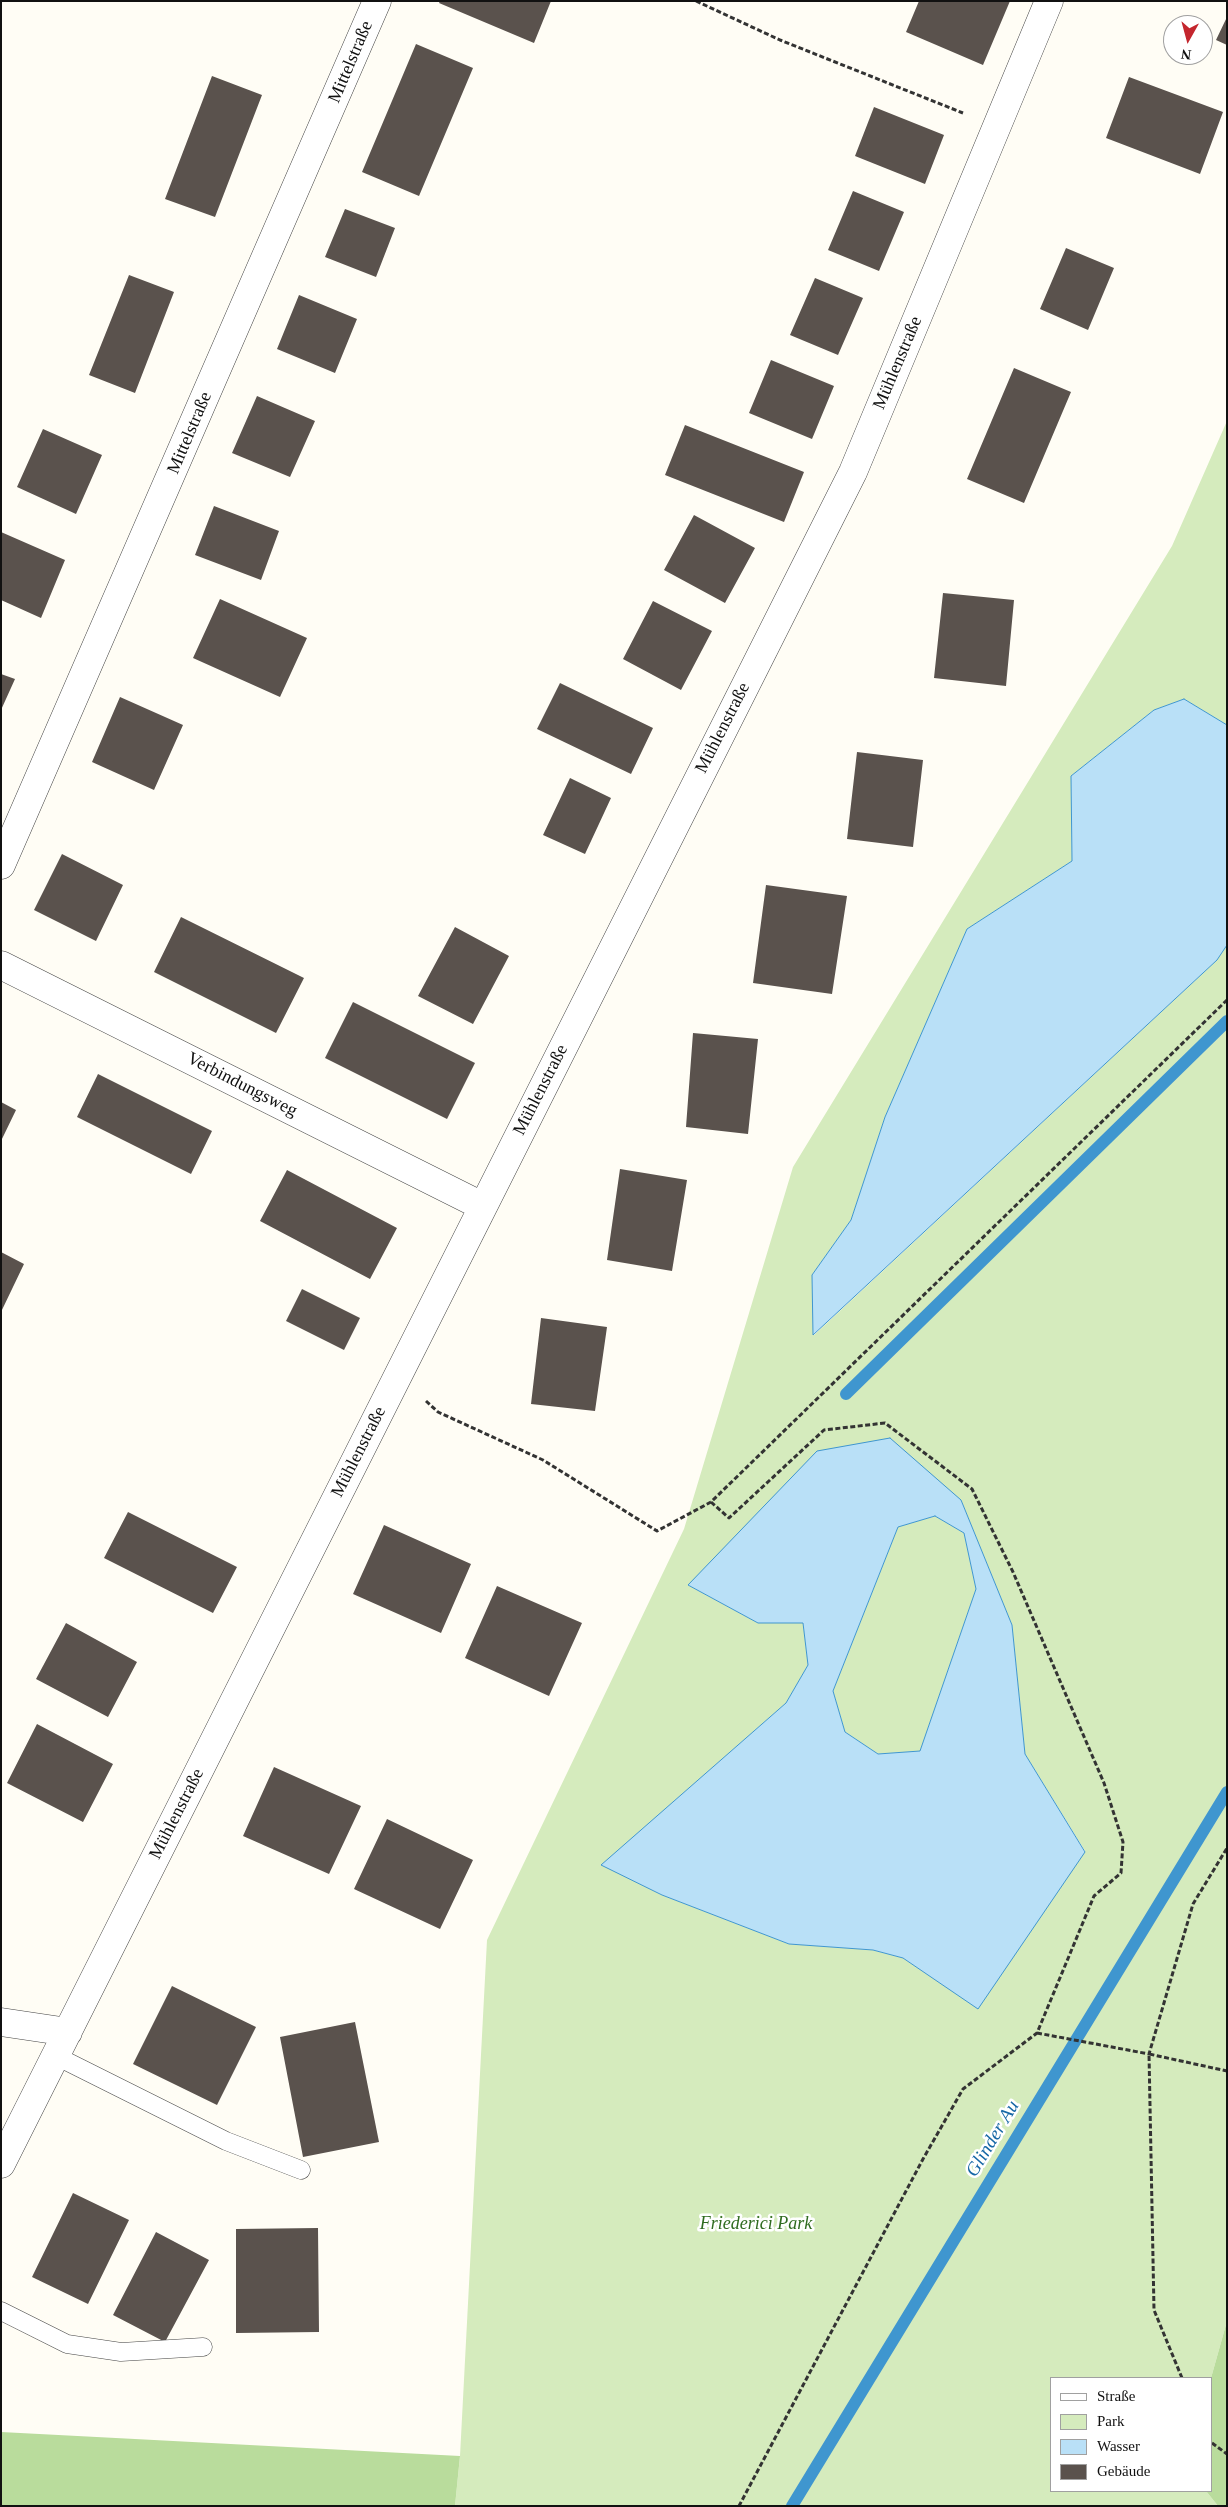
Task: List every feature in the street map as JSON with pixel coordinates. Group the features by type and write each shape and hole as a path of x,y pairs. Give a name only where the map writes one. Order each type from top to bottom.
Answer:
{"street":[{"name":"Mittelstraße","path":"1,865 377,1"},
{"name":"Mühlenstraße","path":"1,2164 853,472 1049,1"},
{"name":"Verbindungsweg","path":"1,965 482,1206"},
{"path":"1,2022 62,2044"}],"lane":[{"path":"62,2044 226,2141 301,2170"},
{"path":"1,2310 67,2344 121,2352 202,2347"}],"path":[{"path":"696,1 780,40 969,115 994,132"},
{"path":"397,1375 438,1412 543,1460 658,1531 711,1502 1227,1000"},
{"path":"711,1502 729,1518 824,1430 885,1423 972,1489 1013,1572 1104,1783 1124,1842 1121,1873 1094,1896 1037,2033 963,2088 895,2211 739,2506"},
{"path":"1182,2377 1154,2310 1149,2054 1193,1904 1227,1848"},
{"path":"1037,2033 1227,2071"},
{"path":"1213,2445 1227,2454"}],"green space":[{"name":"Friederici Park","path":"1227,421 1227,725 1184,699 1154,710 1071,776 1072,861 967,929 885,1117 851,1220 812,1275 814,1335 1217,960 1227,945 1227,2321 1211,2377 1050,2377 1050,2492 1207,2492 1218,2506 455,2506 460,2456 487,1940 684,1529 793,1167 1172,546","holes":["961,1500 1012,1625 1025,1754 1085,1851 978,2008 903,1958 873,1950 789,1944 662,1895 602,1865 786,1703 808,1665 803,1623 758,1623 688,1585"]},
{"path":"935,1516 964,1533 976,1589 920,1751 878,1754 845,1732 833,1691 898,1527"},
{"path":"1227,2321 1227,2506 1218,2506 1207,2492 1213,2492 1213,2377 1211,2377"},
{"path":"1,2432 460,2456 455,2506 1,2506"}],"water":[{"path":"1184,699 1227,725 1227,945 1217,960 813,1335 812,1275 851,1220 885,1117 967,929 1072,861 1071,776 1154,710"},
{"path":"890,1438 961,1500 1012,1625 1025,1754 1085,1852 978,2009 903,1958 873,1950 789,1944 662,1895 601,1865 786,1703 808,1665 803,1623 758,1623 688,1585 817,1451","holes":["935,1516 964,1533 976,1589 920,1751 878,1754 845,1732 833,1691 898,1527"]}],"building":[{"path":"440,1 551,1 534,43 439,3"},
{"path":"919,1 1010,1 983,65 906,32"},
{"path":"1227,17 1227,45 1216,40"},
{"path":"416,44 473,68 419,196 362,172"},
{"path":"212,76 262,95 215,217 165,199"},
{"path":"1129,77 1223,112 1200,174 1106,138"},
{"path":"874,107 944,135 925,184 855,156"},
{"path":"853,191 904,212 879,271 828,250"},
{"path":"345,209 395,228 376,277 325,257"},
{"path":"1066,248 1114,268 1088,330 1040,309"},
{"path":"129,275 174,292 135,393 89,375"},
{"path":"815,278 863,298 838,355 790,335"},
{"path":"299,295 357,319 335,373 277,349"},
{"path":"771,360 834,386 812,439 749,413"},
{"path":"1014,368 1071,392 1024,503 967,479"},
{"path":"257,396 315,421 290,477 232,453"},
{"path":"685,425 804,472 784,522 665,475"},
{"path":"43,429 102,455 76,514 17,487"},
{"path":"214,506 279,531 261,580 195,555"},
{"path":"694,515 755,548 725,603 664,570"},
{"path":"1,532 65,560 41,618 1,600"},
{"path":"943,593 1014,600 1006,686 934,678"},
{"path":"220,599 307,638 280,697 193,658"},
{"path":"653,601 712,631 681,690 623,659"},
{"path":"1,674 15,679 1,710"},
{"path":"560,683 653,728 631,774 537,729"},
{"path":"120,697 183,725 154,790 92,762"},
{"path":"857,752 923,760 913,847 847,839"},
{"path":"570,778 611,798 585,854 543,835"},
{"path":"62,854 123,885 96,941 34,910"},
{"path":"766,885 847,896 832,994 753,983"},
{"path":"181,917 304,978 276,1033 154,972"},
{"path":"455,927 509,956 473,1024 418,996"},
{"path":"353,1002 475,1063 447,1119 325,1058"},
{"path":"693,1033 758,1039 748,1134 686,1127"},
{"path":"98,1074 212,1131 191,1174 77,1117"},
{"path":"1,1102 16,1110 1,1141"},
{"path":"620,1169 687,1180 672,1271 607,1260"},
{"path":"287,1170 397,1228 370,1279 260,1221"},
{"path":"1,1252 24,1264 1,1312"},
{"path":"302,1289 360,1318 344,1350 286,1321"},
{"path":"541,1318 607,1327 595,1411 531,1404"},
{"path":"128,1512 237,1567 213,1613 104,1558"},
{"path":"384,1525 471,1564 441,1633 353,1594"},
{"path":"497,1586 582,1623 549,1696 465,1658"},
{"path":"66,1623 137,1662 108,1717 36,1679"},
{"path":"37,1724 113,1764 83,1822 7,1783"},
{"path":"274,1767 361,1806 329,1874 243,1836"},
{"path":"387,1819 473,1860 440,1929 354,1889"},
{"path":"172,1986 256,2027 217,2105 133,2064"},
{"path":"355,2022 379,2142 303,2157 280,2037"},
{"path":"73,2193 129,2220 88,2304 32,2277"},
{"path":"318,2228 319,2332 236,2333 236,2229"},
{"path":"156,2232 209,2260 165,2342 113,2315"}],"waterway":[{"path":"846,1394 1227,1021"},
{"name":"Glinder Au","path":"792,2506 1227,1792"}]}
